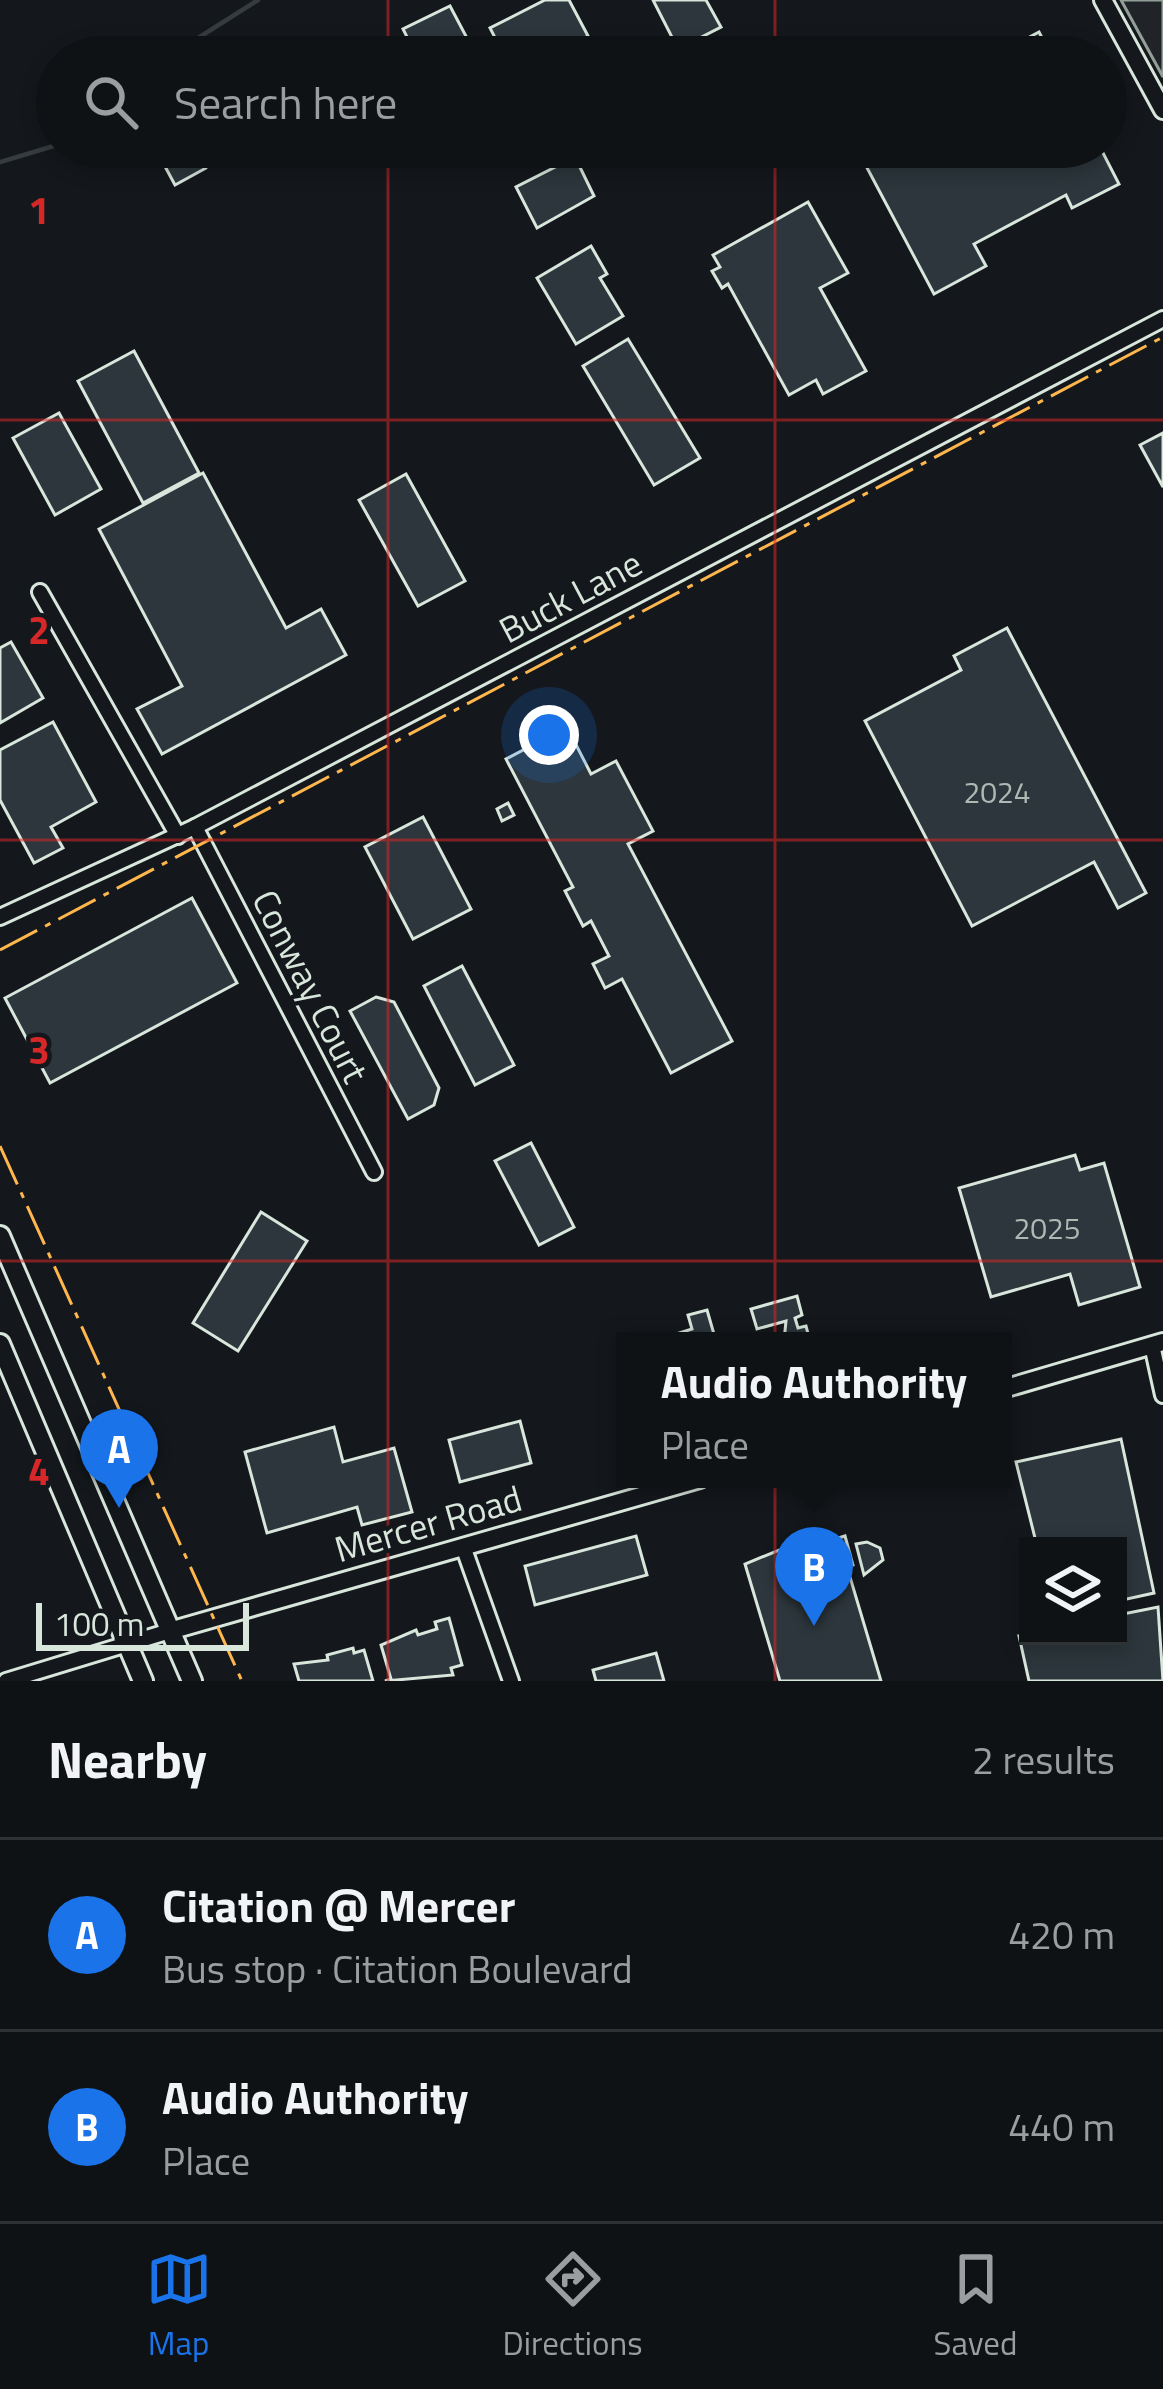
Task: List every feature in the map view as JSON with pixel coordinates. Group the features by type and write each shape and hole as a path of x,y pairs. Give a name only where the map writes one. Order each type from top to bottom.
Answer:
{"main road":[{"path":"0,1236 192,1681"},
{"path":"0,1344 143,1681"}],"street":[{"path":"1103,0 1123,36"},
{"path":"1127,44 1163,110"},
{"name":"Buck Lane","path":"0,917 178,836 1163,319"},
{"path":"40,592 178,836"},
{"name":"Conway Court","path":"195,827 374,1172"},
{"path":"1012,1386 1158,1344 1163,1395"},
{"name":"Mercer Road","path":"173,1630 670,1488"},
{"path":"464,1549 511,1681"},
{"path":"6,1681 173,1630"}],"shaded area":[{"path":"1121,0 1163,0 1163,77"}],"building":[{"path":"545,0 569,0 588,36 494,36 490,28"},
{"path":"653,0 706,0 721,27 703,36 671,36"},
{"path":"450,6 466,36 406,36 403,29"},
{"path":"166,168 206,168 175,185"},
{"path":"553,168 580,168 594,196 537,228 516,187"},
{"path":"867,168 1111,168 1119,184 1072,208 1066,195 974,244 986,266 934,294"},
{"path":"808,202 848,273 820,288 866,371 823,394 816,380 789,395 728,284 722,288 712,271 720,267 713,255"},
{"path":"591,246 607,274 600,278 623,316 576,344 537,278"},
{"path":"628,339 700,458 654,485 583,366"},
{"path":"134,351 199,473 143,503 78,381"},
{"path":"59,413 101,489 55,515 13,438"},
{"path":"1163,433 1163,487 1140,445"},
{"path":"203,473 286,628 321,609 346,655 162,754 137,709 182,686 99,529"},
{"path":"406,474 465,581 418,606 359,500"},
{"path":"1007,628 1146,893 1118,908 1094,862 972,926 865,721 961,670 954,656"},
{"path":"11,642 43,698 0,723 0,648"},
{"path":"53,722 96,802 51,827 63,848 34,863 0,800 0,750"},
{"path":"567,727 591,774 616,761 653,831 628,844 732,1041 671,1073 622,979 605,988 593,964 609,956 591,921 583,926 565,891 573,887 506,759"},
{"path":"508,803 514,815 502,821 497,809"},
{"path":"423,817 471,909 413,939 365,847"},
{"path":"192,898 237,983 50,1083 5,998"},
{"path":"462,966 514,1065 475,1085 424,986"},
{"path":"376,997 394,1002 439,1088 434,1105 408,1119 350,1011"},
{"path":"531,1143 574,1227 539,1245 495,1161"},
{"path":"1075,1155 1080,1170 1104,1163 1140,1287 1079,1305 1070,1274 991,1297 959,1188"},
{"path":"261,1212 307,1241 238,1351 193,1323"},
{"path":"797,1296 802,1315 795,1318 798,1328 806,1326 808,1332 785,1332 786,1321 757,1329 751,1309"},
{"path":"707,1310 713,1332 682,1332 692,1329 688,1315"},
{"path":"520,1421 531,1463 460,1482 449,1440"},
{"path":"334,1427 343,1462 394,1448 412,1512 362,1525 357,1507 267,1533 245,1452"},
{"path":"1121,1439 1154,1593 1127,1599 1127,1537 1035,1537 1016,1462"},
{"path":"636,1536 647,1575 535,1605 525,1566"},
{"path":"845,1536 853,1565 847,1567 881,1681 780,1681 745,1564 794,1544 796,1551"},
{"path":"867,1542 880,1548 883,1560 864,1575 856,1544"},
{"path":"1158,1607 1163,1681 1029,1681 1021,1645 1127,1645 1127,1613"},
{"path":"449,1618 462,1665 451,1668 453,1675 385,1681 391,1679 381,1645 416,1630 418,1635 437,1629 435,1622"},
{"path":"353,1648 354,1653 364,1650 373,1681 299,1681 294,1664 328,1660 327,1655"},
{"path":"656,1653 664,1681 596,1681 593,1670"}],"waterway":[{"path":"201,36 258,0"},
{"path":"0,162 36,151"}],"power":[{"path":"0,950 1163,337"},
{"path":"0,1146 242,1681"}],"place":[{"name":"Citation @ Mercer","path":"119,1508"},
{"name":"Audio Authority","path":"814,1626"}]}
